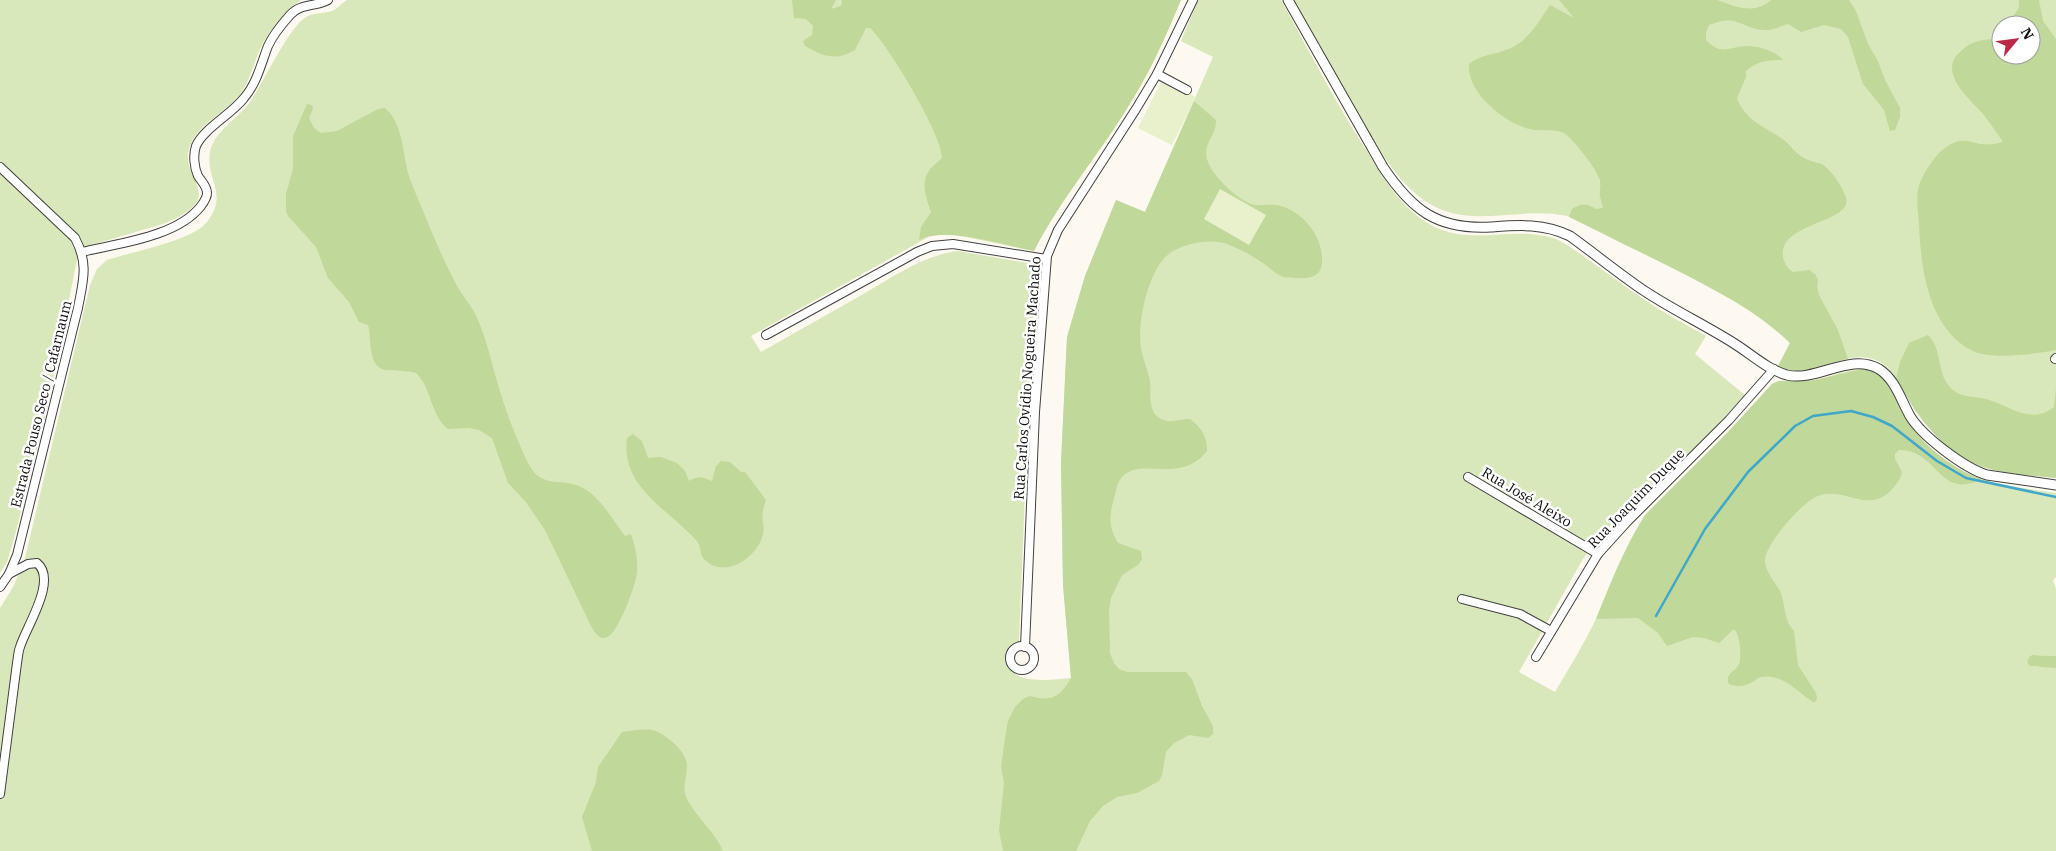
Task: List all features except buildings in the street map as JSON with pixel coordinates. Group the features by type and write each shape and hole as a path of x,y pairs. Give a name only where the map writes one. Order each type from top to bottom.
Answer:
{"street":[{"path":"0,167 75,238 82,252 164,232 183,223 193,215 207,194 207,189 198,175 194,158 196,146 204,135 245,97 256,80 269,44 291,14 303,6 328,0"},
{"name":"Rua Carlos Ovídio Nogueira Machado","path":"1026,647 1035,421 1046,259 1058,230 1136,109 1156,74 1193,0"},
{"path":"1288,0 1383,167 1400,190 1421,210 1448,225 1462,227 1538,225 1557,229 1570,236 1644,290 1774,369 1786,375 1805,376 1859,364 1876,368 1885,374 1894,385 1910,415 1920,428 1960,462 1987,475 2056,485"},
{"path":"1156,74 1187,90"},
{"path":"766,335 917,252 932,246 942,244 960,245 1046,259"},
{"name":"Estrada Pouso Seco / Cafarnaum","path":"0,587 18,555 78,308 84,272 82,252"},
{"name":"Rua Joaquim Duque","path":"1536,657 1598,554 1627,522 1724,425 1774,369"},
{"name":"Rua José Aleixo","path":"1468,477 1598,554"},
{"path":"0,794 16,663 20,648 39,605 44,577 42,569 36,563 28,564 9,574"},
{"path":"1462,598 1520,614 1551,631"}],"green space":[{"path":"0,0 301,0 285,14 267,37 242,92 207,123 192,141 188,154 189,165 199,194 196,203 186,213 166,223 85,247 78,255 47,410 14,539 7,562 0,573"},
{"path":"347,0 1181,0 1141,85 1122,117 1057,211 1034,251 956,235 932,235 751,336 761,352 910,267 945,253 958,251 1039,265 1028,420 1019,641 1009,652 1008,657 1009,667 1014,674 1022,678 1043,680 1071,678 1063,585 1061,463 1067,337 1085,276 1116,200 1145,212 1213,57 1181,41 1198,0 1281,0 1331,91 1374,163 1393,191 1415,214 1432,225 1448,232 1465,235 1532,234 1560,241 1654,306 1706,336 1695,354 1745,395 1692,451 1593,545 1583,559 1519,672 1555,692 1591,628 1625,553 1645,515 1729,431 1772,384 1782,381 1820,379 1850,370 1865,369 1872,371 1885,380 1890,387 1914,431 1936,453 1954,466 1970,475 1989,481 2056,493 2056,577 2053,580 2056,589 2056,656 2033,655 2034,667 2049,666 2056,668 2056,851 0,851 0,608 13,587 24,562 90,285 97,269 107,260 174,241 188,235 206,223 213,213 216,204 215,187 209,162 212,144 250,102 284,43 299,23 309,15 332,11"},
{"path":"792,0 836,0 831,9 841,6 842,0 1181,0 1141,85 1122,117 1057,211 1034,251 959,236 930,236 919,240 921,227 931,212 926,196 925,179 930,169 942,158 940,146 913,90 889,52 870,28 866,28 855,50 842,56 824,55 805,46 803,41 812,35 813,26 806,19 794,18"},
{"path":"1293,0 2056,0 2056,478 1989,469 1960,456 1940,440 1923,422 1897,379 1884,364 1878,361 1866,358 1853,358 1803,370 1791,370 1778,366 1790,343 1752,312 1710,287 1580,221 1567,216 1547,214 1471,216 1435,207 1417,195 1406,184 1384,157"},
{"path":"1559,0 1717,0 1738,7 1751,8 1765,5 1771,0 1849,0 1856,11 1868,44 1900,108 1900,117 1895,130 1890,131 1884,110 1863,84 1848,37 1841,29 1824,25 1801,32 1788,24 1764,30 1727,20 1709,25 1706,32 1706,40 1716,48 1756,47 1771,52 1783,60 1763,62 1754,65 1746,71 1746,77 1737,98 1745,112 1757,123 1784,140 1801,156 1822,164 1829,170 1846,198 1845,206 1838,213 1792,237 1785,245 1783,257 1786,266 1793,272 1809,270 1815,274 1818,280 1819,295 1838,330 1848,359 1813,369 1796,371 1778,366 1790,343 1766,322 1729,298 1688,276 1569,217 1572,209 1581,205 1587,205 1596,209 1603,208 1600,197 1600,180 1597,173 1578,147 1564,133 1530,129 1520,126 1499,114 1480,96 1470,75 1469,64 1477,59 1506,50 1520,43 1531,32 1550,5 1574,18"},
{"path":"2019,0 2039,0 2043,21 2056,39 2056,350 2002,356 1981,354 1973,351 1958,341 1946,328 1937,313 1930,296 1922,260 1918,188 1929,166 1941,151 1948,146 1963,141 1980,144 2003,142 1983,114 1958,85 1952,69 1953,61 1968,45 1991,40 1991,65 2041,65 2041,15 2014,15 2019,7"},
{"path":"1162,80 1196,97 1172,145 1138,128"},
{"path":"1194,101 1216,120 1206,153 1213,172 1245,201 1258,205 1281,206 1304,219 1319,242 1322,259 1320,270 1314,276 1305,278 1284,277 1240,249 1218,242 1198,242 1179,248 1164,258 1151,281 1146,295 1140,337 1150,381 1153,410 1158,417 1165,421 1190,419 1203,433 1207,451 1197,461 1174,469 1140,469 1130,471 1118,483 1111,513 1113,532 1118,543 1141,551 1142,559 1138,565 1122,575 1111,598 1109,610 1110,653 1119,669 1127,672 1186,672 1192,679 1202,706 1213,726 1213,734 1208,738 1189,735 1174,743 1166,752 1162,775 1159,781 1137,793 1117,797 1103,806 1090,821 1076,851 1003,851 999,830 1004,783 1001,767 1008,721 1015,707 1023,699 1030,696 1050,698 1055,696 1063,690 1071,678 1063,585 1061,463 1067,337 1085,276 1116,200 1145,212"},
{"path":"307,104 312,105 313,109 309,118 314,128 321,133 337,131 378,109 385,108 391,115 400,133 411,182 449,270 478,320 487,344 504,405 528,463 534,472 546,480 568,483 589,492 606,510 625,536 631,534 637,557 636,578 622,617 613,632 606,638 596,634 545,530 525,501 508,483 492,438 479,430 469,428 448,429 434,409 425,386 416,373 385,370 375,363 371,351 368,325 359,322 349,302 328,278 316,247 288,216 286,211 286,194 293,169 293,136"},
{"path":"1220,189 1266,215 1249,245 1204,219"},
{"path":"1928,335 1936,347 1946,381 1958,393 1986,399 2020,412 2037,415 2054,407 2056,388 2056,478 2008,473 1980,466 1966,460 1953,451 1930,430 1896,378 1900,362 1909,343"},
{"path":"1863,369 1872,371 1887,383 1911,426 1925,443 1952,464 1982,479 1967,484 1956,484 1947,479 1922,457 1912,452 1899,450 1895,454 1895,459 1902,472 1900,479 1884,496 1875,500 1866,500 1838,494 1818,496 1803,507 1785,525 1770,546 1765,562 1781,594 1788,622 1794,631 1798,665 1816,693 1817,698 1815,702 1782,680 1768,676 1760,677 1742,686 1729,684 1728,677 1738,667 1740,656 1739,640 1734,629 1719,643 1693,637 1667,646 1657,632 1638,618 1596,619 1624,553 1645,515 1729,431 1772,384 1778,381 1815,380"},
{"path":"633,434 642,441 648,458 661,457 677,463 685,471 689,481 700,477 712,481 716,466 721,461 730,462 741,472 745,472 766,500 763,509 763,534 760,543 747,558 730,567 712,565 704,559 696,540 655,503 637,481 630,468 627,454 627,438"},
{"path":"2030,656 2056,656 2056,668 2030,666 2027,662"},
{"path":"650,730 663,735 683,753 687,764 684,787 686,796 692,808 716,838 723,851 592,851 582,817 596,782 598,767 622,732"}],"waterway":[{"path":"1656,616 1705,529 1748,472 1795,426 1813,416 1851,411 1873,417 1892,426 1937,461 1966,478 2056,497"}]}
